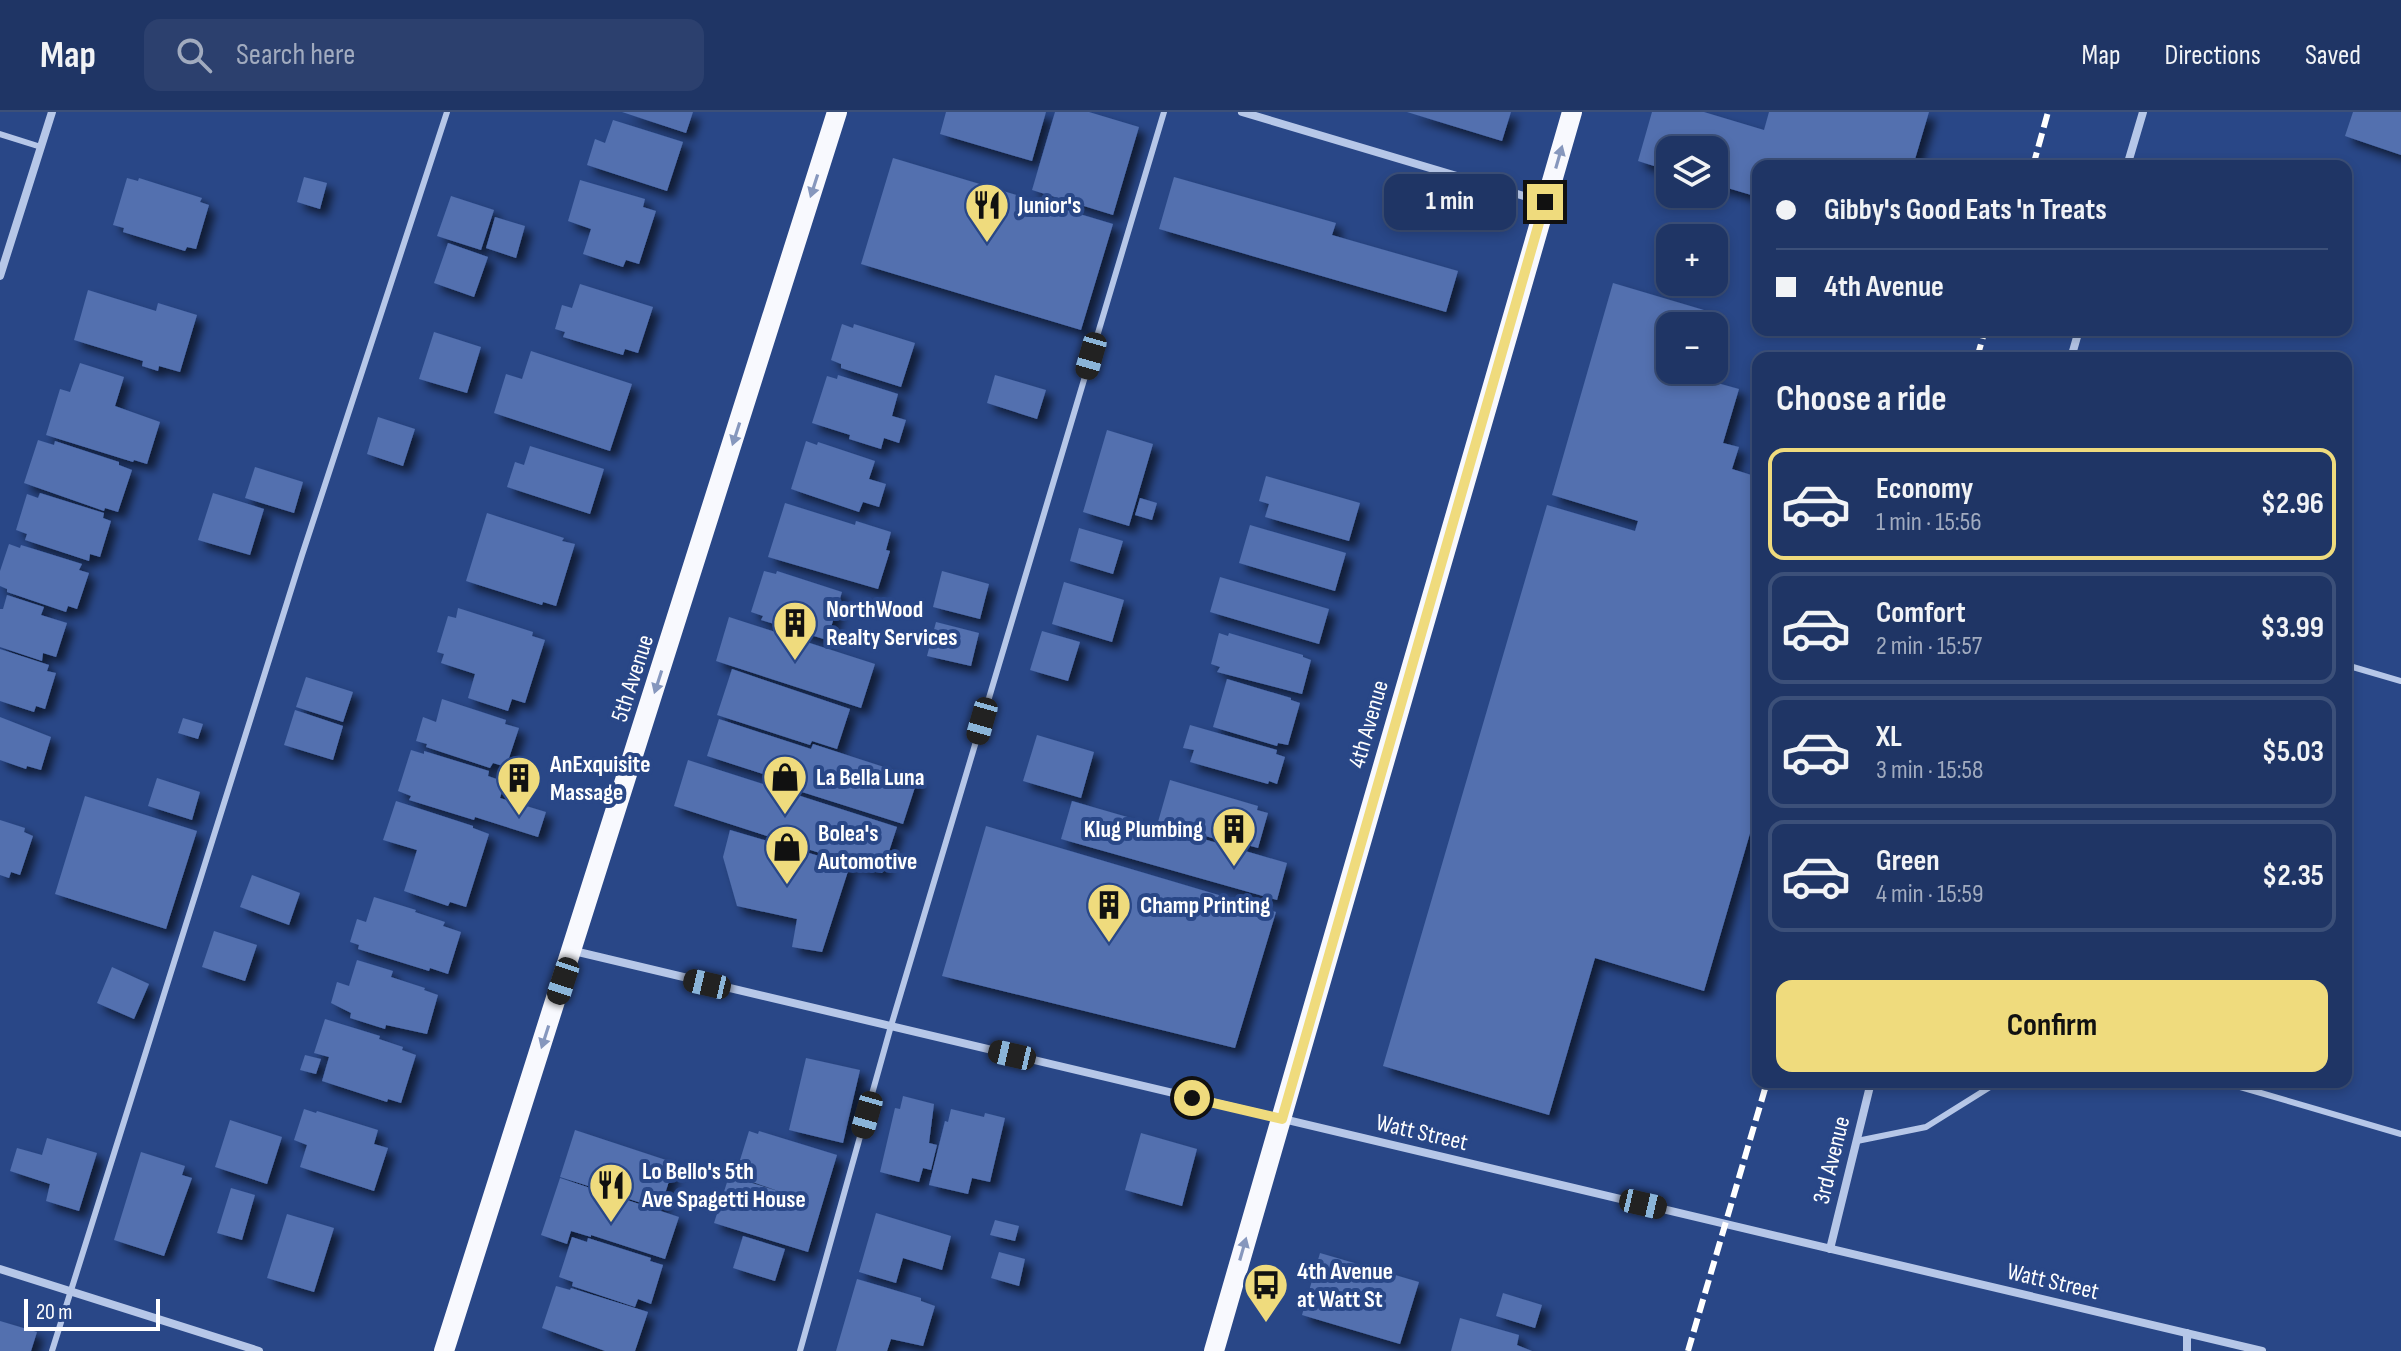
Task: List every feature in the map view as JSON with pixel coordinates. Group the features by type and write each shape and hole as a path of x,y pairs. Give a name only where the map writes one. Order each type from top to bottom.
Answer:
{"main road":[{"name":"5th Avenue","path":"444,1351 837,112"},
{"name":"4th Avenue","path":"1214,1351 1572,112"}],"street":[{"path":"0,276 52,112"},
{"path":"1242,112 1545,202"},
{"path":"2129,160 2143,112"},
{"name":"Watt Street","path":"573,951 2262,1351"},
{"name":"3rd Avenue","path":"1830,1249 1870,1088"},
{"path":"0,1269 259,1351"},
{"path":"2187,1333 2187,1351"}],"lane":[{"path":"52,1351 302,555 447,112"},
{"path":"800,1351 891,1026 1164,112"},
{"path":"0,134 41,147"},
{"path":"2352,667 2401,681"},
{"path":"1857,1141 1926,1127 1988,1088"},
{"path":"2244,1088 2401,1134"}],"building":[{"path":"622,112 693,112 686,133"},
{"path":"946,112 1046,112 1032,161 940,134"},
{"path":"1055,112 1089,112 1139,127 1113,215 1032,190"},
{"path":"1407,112 1511,112 1502,141"},
{"path":"1652,112 1704,112 1764,130 1769,112 1929,112 1915,160 1752,160 1752,195 1728,188 1728,136 1656,136 1656,167 1638,161"},
{"path":"2353,112 2401,112 2401,155 2345,136"},
{"path":"613,120 683,142 667,191 587,165 595,139 605,143"},
{"name":"Junior's","path":"893,158 1113,224 1081,330 861,264"},
{"path":"304,177 327,183 320,209 297,202"},
{"path":"1174,177 1336,223 1332,235 1458,271 1446,312 1159,229"},
{"path":"127,178 138,181 139,178 202,198 200,202 209,205 196,249 187,247 185,251 123,232 124,228 113,225"},
{"path":"580,180 645,199 643,207 656,211 639,264 626,260 623,267 583,254 591,229 568,221"},
{"path":"451,196 494,210 481,250 437,236"},
{"path":"495,217 525,226 516,258 486,248"},
{"path":"448,243 488,257 474,297 434,283"},
{"path":"1613,283 1711,312 1656,312 1656,384 1721,384 1739,389 1723,443 1739,447 1732,469 1752,475 1752,827 1704,991 1595,958 1549,1115 1383,1066 1547,505 1635,531 1638,521 1552,495"},
{"path":"580,284 653,307 638,353 625,349 623,355 563,337 565,332 555,329 562,305 572,308"},
{"path":"88,290 156,311 158,303 197,315 180,372 159,366 158,371 142,366 143,361 74,340"},
{"path":"842,324 853,328 854,324 915,343 901,387 841,368 841,364 831,360"},
{"path":"434,332 481,347 467,393 419,379"},
{"path":"531,351 632,384 610,451 494,413 506,374 522,379"},
{"path":"80,363 124,377 115,406 160,422 147,464 46,435 60,389 70,392"},
{"path":"838,375 898,394 892,416 906,420 899,443 884,438 881,449 812,423 827,376 837,379"},
{"path":"995,375 1046,390 1037,419 987,403"},
{"path":"378,417 415,429 403,466 367,454"},
{"path":"1107,430 1153,444 1129,526 1083,512"},
{"path":"38,440 54,445 55,441 119,462 119,465 132,470 118,512 105,508 104,511 24,483"},
{"path":"806,441 875,461 869,479 886,484 879,507 863,502 859,512 791,489"},
{"path":"530,446 604,469 590,514 507,487 515,462 524,465"},
{"path":"255,467 303,482 294,513 245,498"},
{"path":"1266,476 1360,503 1349,541 1265,517 1269,504 1259,501"},
{"path":"40,493 104,513 103,518 111,521 100,557 90,554 89,561 25,540 27,534 16,530 27,494 38,498"},
{"path":"213,493 264,509 250,555 198,540"},
{"path":"1140,498 1157,503 1152,520 1135,515"},
{"path":"785,503 855,525 856,521 891,532 886,550 890,551 878,589 768,557"},
{"path":"487,513 575,544 556,606 543,602 542,605 466,581"},
{"path":"1250,525 1346,553 1335,591 1239,563"},
{"path":"1079,528 1123,541 1113,574 1070,561"},
{"path":"9,544 82,564 79,570 89,573 77,609 68,606 66,612 7,592 0,586 0,571"},
{"path":"764,571 776,574 777,571 842,592 827,640 761,620 763,616 751,612"},
{"path":"942,571 989,584 980,619 933,607"},
{"path":"1220,577 1329,609 1319,644 1210,612"},
{"path":"1064,582 1124,600 1112,642 1052,624"},
{"path":"7,595 44,607 41,615 67,623 56,657 43,653 42,661 0,647 0,609 3,609"},
{"path":"458,608 533,632 532,636 545,640 525,703 512,699 508,711 468,698 475,674 441,663 444,654 437,652 448,616 456,618"},
{"name":"NorthWood Realty Services","path":"729,617 875,664 861,708 716,661"},
{"path":"936,622 979,633 971,666 927,656"},
{"path":"1042,631 1080,642 1068,681 1030,670"},
{"path":"1219,633 1228,636 1229,633 1311,660 1302,694 1217,672 1220,667 1211,664"},
{"path":"0,649 49,665 47,671 56,673 45,709 36,706 34,712 0,701"},
{"path":"732,669 850,709 837,749 812,741 810,745 717,715"},
{"path":"306,677 353,692 343,722 296,707"},
{"path":"1227,679 1300,703 1288,745 1278,743 1277,746 1213,727"},
{"path":"442,699 506,720 505,724 519,728 506,767 493,763 490,768 416,741 423,717 436,722"},
{"path":"295,710 343,726 333,760 284,745"},
{"path":"0,717 51,737 41,770 27,766 26,769 0,760"},
{"path":"183,718 203,724 198,739 178,733"},
{"path":"719,719 811,749 813,744 918,778 903,824 783,786 785,781 707,756"},
{"path":"1190,725 1277,750 1276,754 1285,757 1277,784 1190,762 1194,750 1183,748"},
{"path":"1037,735 1094,752 1081,798 1023,781"},
{"path":"411,750 424,754 424,751 489,771 488,776 505,782 500,798 546,812 538,837 409,800 411,796 398,791"},
{"name":"La Bella Luna","path":"688,760 897,827 882,873 674,806"},
{"path":"157,778 200,792 192,820 148,806"},
{"path":"1170,780 1258,806 1257,810 1268,813 1258,848 1247,845 1246,848 1158,822"},
{"path":"85,796 197,831 166,929 55,894"},
{"path":"396,801 489,834 466,907 450,902 448,906 404,891 417,850 383,840"},
{"path":"1072,801 1287,863 1277,900 1061,839"},
{"path":"0,820 25,828 24,832 33,836 20,875 11,872 9,878 0,875"},
{"name":"Champ Printing","path":"986,826 1276,912 1235,1048 942,976"},
{"name":"Bolea's Automotive","path":"730,830 850,865 822,952 792,947 797,919 737,906 723,857"},
{"path":"252,875 300,893 289,925 240,907"},
{"path":"374,897 416,910 445,922 443,926 461,932 448,974 358,949 359,945 350,942 357,919 366,922"},
{"path":"214,931 257,945 245,981 202,967"},
{"path":"357,960 393,971 391,977 438,995 427,1034 386,1025 385,1029 350,1018 351,1013 331,1003 337,982 349,986"},
{"path":"112,967 149,984 134,1019 97,1003"},
{"path":"325,1019 380,1036 379,1039 416,1055 401,1103 388,1099 387,1102 322,1081 329,1057 314,1053"},
{"path":"305,1055 321,1059 316,1074 300,1070"},
{"path":"806,1058 860,1070 843,1143 789,1130"},
{"path":"903,1096 934,1104 929,1143 937,1145 931,1170 923,1168 919,1182 880,1172 895,1108 900,1109"},
{"path":"304,1109 378,1130 374,1144 388,1148 374,1191 300,1167 307,1145 294,1140"},
{"path":"951,1109 984,1117 985,1113 1005,1118 990,1182 972,1178 968,1194 929,1185 945,1121 948,1122"},
{"path":"230,1120 282,1137 267,1184 215,1167"},
{"path":"575,1130 675,1163 660,1209 560,1177"},
{"path":"749,1131 758,1134 759,1131 837,1155 808,1252 714,1223 729,1176 781,1192 744,1179 736,1173"},
{"path":"1141,1133 1197,1149 1182,1206 1125,1190"},
{"path":"47,1138 97,1153 79,1211 46,1201 50,1184 10,1171 17,1148 42,1155"},
{"path":"141,1152 185,1166 182,1175 192,1178 164,1256 114,1240"},
{"name":"Lo Bello's 5th Ave Spagetti House","path":"560,1178 679,1217 665,1259 571,1231 567,1244 541,1235"},
{"path":"231,1188 255,1195 242,1240 217,1233"},
{"path":"876,1213 951,1236 942,1270 903,1258 896,1283 859,1272"},
{"path":"287,1214 334,1228 314,1292 267,1278"},
{"path":"995,1220 1019,1226 1015,1241 990,1235"},
{"path":"743,1236 785,1249 775,1281 733,1268"},
{"path":"572,1237 587,1242 588,1238 651,1258 650,1261 663,1265 651,1304 638,1299 635,1307 572,1286 573,1282 559,1277"},
{"path":"999,1252 1025,1259 1019,1286 991,1278"},
{"path":"1320,1253 1419,1282 1400,1344 1302,1315"},
{"path":"857,1279 921,1298 921,1301 935,1306 923,1346 891,1339 887,1351 836,1351"},
{"path":"556,1286 648,1312 635,1351 605,1351 542,1328"},
{"path":"1503,1293 1542,1305 1535,1328 1496,1316"},
{"path":"1460,1318 1519,1335 1517,1345 1532,1351 1451,1351"},
{"path":"0,1321 37,1332 31,1351 0,1351"}],"railway":[{"path":"2035,160 2048,112"},
{"path":"1979,352 1983,336"},
{"path":"1688,1351 1765,1088"}],"place":[{"name":"Junior's","path":"987,244"},
{"name":"NorthWood Realty Services","path":"795,662"},
{"name":"La Bella Luna","path":"785,816"},
{"name":"AnExquisite Massage","path":"519,817"},
{"name":"Klug Plumbing","path":"1234,868"},
{"name":"Bolea's Automotive","path":"787,886"},
{"name":"Champ Printing","path":"1109,944"},
{"name":"Lo Bello's 5th Ave Spagetti House","path":"611,1224"},
{"name":"4th Avenue at Watt St","path":"1266,1324"}],"route":[{"path":"1192,1098 1282,1119 1545,202"}]}
